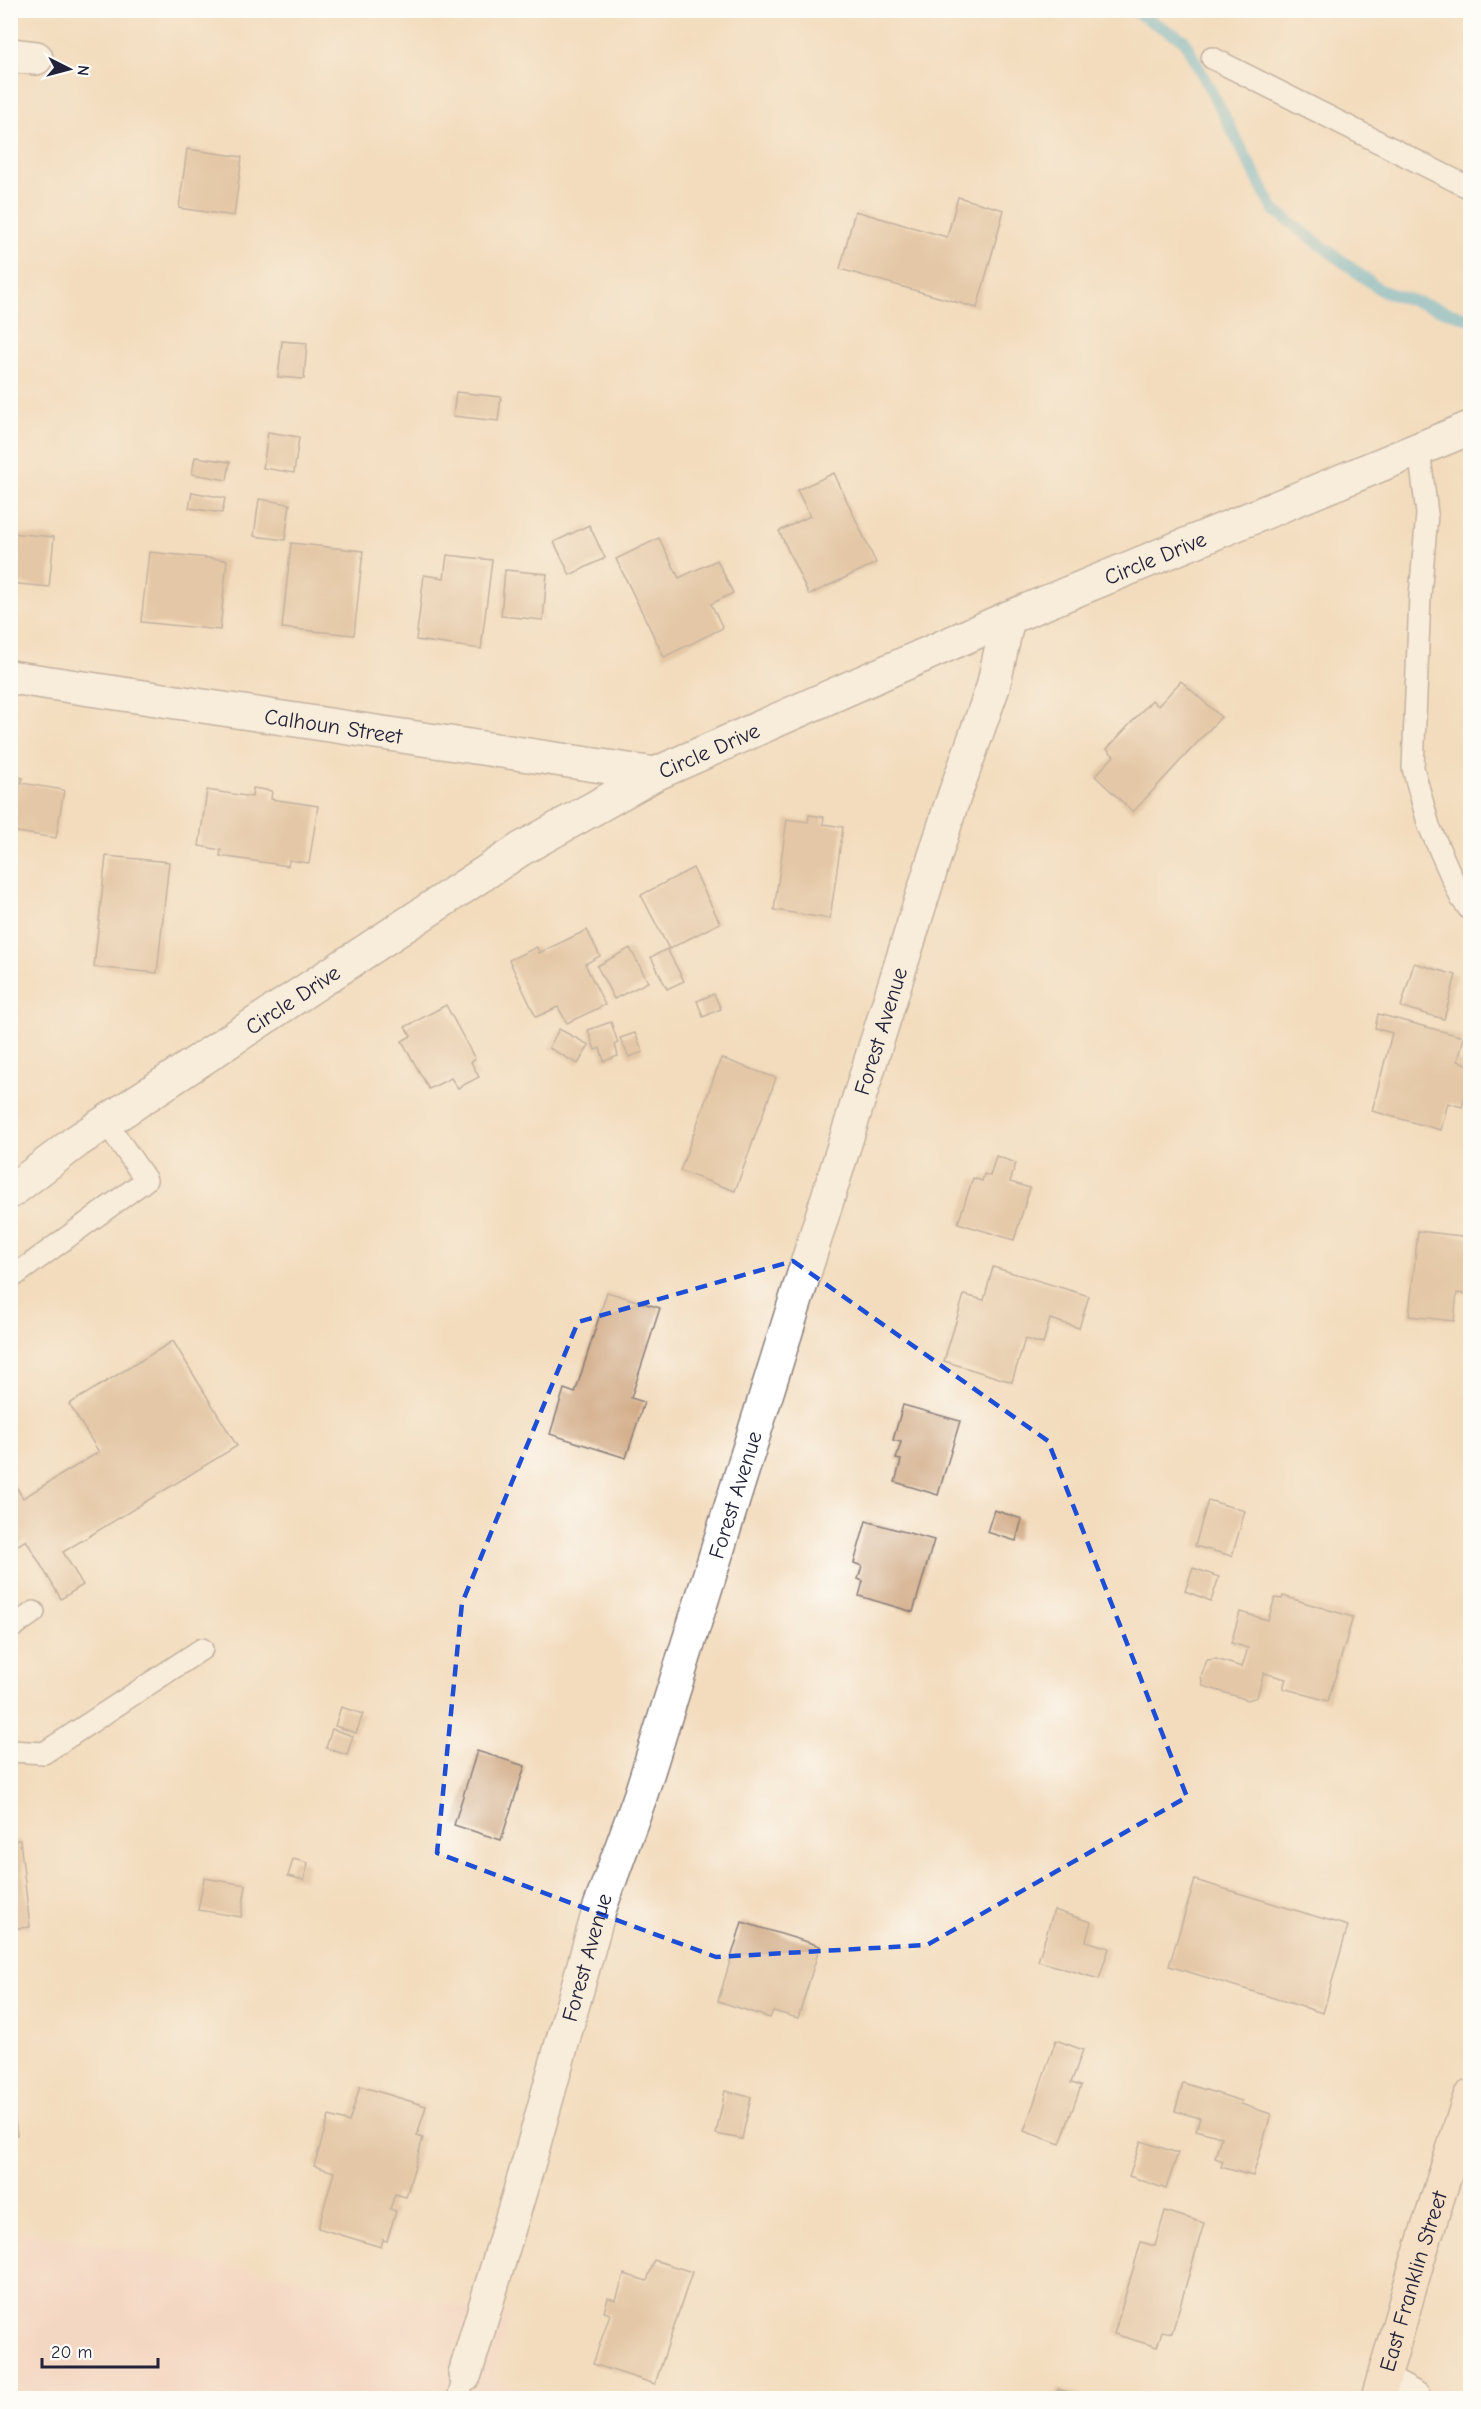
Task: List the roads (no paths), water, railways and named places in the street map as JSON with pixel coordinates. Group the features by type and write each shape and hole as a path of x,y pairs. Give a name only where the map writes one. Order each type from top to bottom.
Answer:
{"main road":[{"name":"East Franklin Street","path":"1381,2390 1418,2259 1470,2097"}],"street":[{"name":"Circle Drive","path":"10,1192 106,1122 521,849 655,774 1008,618 1470,428"},
{"name":"Forest Avenue","path":"462,2386 530,2158 600,1907 640,1797 947,819 993,687 1008,618"},
{"name":"Calhoun Street","path":"10,677 655,774"},
{"path":"1381,2390 1414,2398"}],"lane":[{"path":"1212,58 1470,188"},
{"path":"1419,449 1427,514 1420,596 1413,768 1429,826 1461,898 1470,910"},
{"path":"10,1279 146,1180 106,1122"},
{"path":"10,1629 34,1612"},
{"path":"10,1752 44,1753 202,1649"}],"waterway":[{"path":"1132,10 1184,40 1274,210 1382,291 1470,319"}]}
